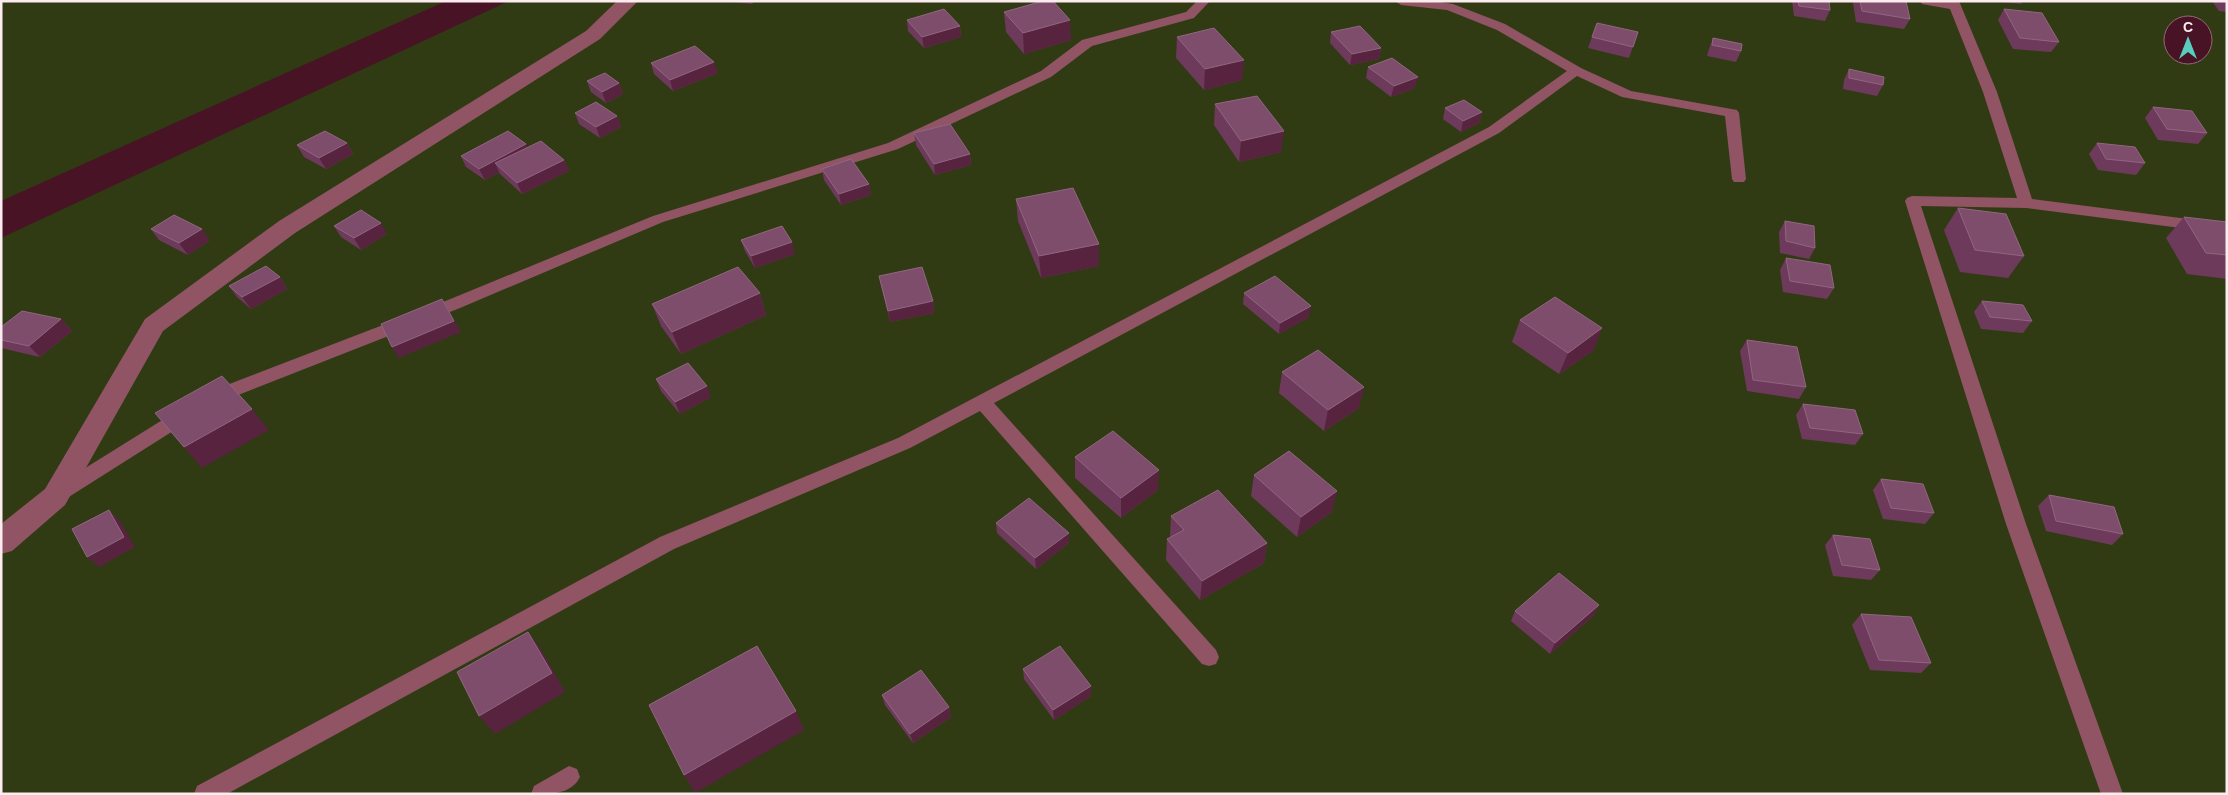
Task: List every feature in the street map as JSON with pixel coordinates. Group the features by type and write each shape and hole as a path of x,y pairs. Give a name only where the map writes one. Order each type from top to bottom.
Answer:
{"street":[{"path":"1,542 55,497 154,325 287,227 593,35 628,1"}],"lane":[{"path":"55,497 207,400 454,304 658,219 893,146 1046,74 1087,43 1190,15 1204,1"},
{"path":"1402,1 1449,7 1502,28 1576,71 1627,94 1732,113 1739,179"},
{"path":"1926,1 1954,4 1990,92 2026,203"},
{"path":"206,794 668,543 904,443 982,402 1494,130 1576,71"},
{"path":"2112,794 2016,524 1912,201 2026,203 2227,229"},
{"path":"982,402 1209,657"},
{"path":"542,794 569,777"}],"green space":[{"path":"1,1 446,1 1,201"},
{"path":"509,1 2227,1 2227,794 1,794 1,238"}],"building":[{"path":"1043,1 1053,1 1070,20 1023,33 1004,12"},
{"path":"1798,1 1829,1 1830,10 1799,6"},
{"path":"1860,1 1906,1 1910,19 1862,11"},
{"path":"944,9 960,26 922,37 907,20"},
{"path":"2004,9 2042,13 2059,42 2020,38"},
{"path":"1597,23 1638,32 1633,47 1592,37"},
{"path":"1360,26 1381,48 1352,54 1331,32"},
{"path":"1214,28 1244,60 1205,69 1177,37"},
{"path":"1713,38 1742,44 1741,51 1712,45"},
{"path":"695,46 714,62 670,80 651,63"},
{"path":"1392,58 1418,77 1394,86 1368,67"},
{"path":"1849,69 1884,77 1883,85 1849,78"},
{"path":"605,73 619,83 602,92 587,81"},
{"path":"1257,96 1284,131 1241,141 1215,104"},
{"path":"1464,100 1482,112 1463,121 1445,108"},
{"path":"596,102 617,116 596,127 575,113"},
{"path":"2153,107 2192,111 2207,133 2167,129"},
{"path":"950,124 970,154 934,164 914,133"},
{"path":"325,131 347,143 319,158 297,145"},
{"path":"508,131 526,144 479,169 461,156"},
{"path":"541,141 564,160 517,183 495,163"},
{"path":"2097,143 2135,147 2145,163 2106,159"},
{"path":"851,159 869,184 839,194 822,169"},
{"path":"1073,188 1099,244 1039,256 1016,199"},
{"path":"1958,208 2006,214 2024,256 1975,250"},
{"path":"361,210 381,223 354,238 334,226"},
{"path":"174,215 202,229 179,243 151,229"},
{"path":"2184,217 2227,222 2227,255 2206,253"},
{"path":"1785,221 1814,226 1815,248 1786,241"},
{"path":"782,226 792,242 751,256 741,240"},
{"path":"1786,258 1830,265 1834,288 1790,281"},
{"path":"266,266 280,277 242,297 229,286"},
{"path":"738,267 760,293 672,332 652,304"},
{"path":"922,267 933,301 888,311 879,276"},
{"path":"1275,276 1311,306 1280,323 1244,293"},
{"path":"1555,297 1602,328 1568,353 1520,320"},
{"path":"442,299 454,321 392,347 381,324"},
{"path":"1982,301 2023,305 2032,321 1990,317"},
{"path":"22,311 61,319 29,346 1,340 1,327"},
{"path":"1747,340 1797,347 1806,387 1753,380"},
{"path":"1318,350 1364,387 1328,410 1282,372"},
{"path":"688,363 707,386 675,402 656,379"},
{"path":"222,376 252,409 184,447 155,413"},
{"path":"1803,404 1855,410 1863,434 1810,428"},
{"path":"1113,431 1159,470 1121,498 1075,457"},
{"path":"1289,451 1337,491 1301,517 1254,475"},
{"path":"1881,479 1923,484 1934,513 1891,508"},
{"path":"1218,490 1267,543 1202,581 1167,539 1184,530 1171,516"},
{"path":"2049,495 2114,507 2123,534 2056,521"},
{"path":"1029,498 1069,533 1035,558 996,523"},
{"path":"109,510 124,537 87,557 72,529"},
{"path":"1833,535 1870,539 1880,570 1842,565"},
{"path":"1559,573 1599,605 1555,643 1515,611"},
{"path":"1861,614 1911,617 1931,663 1879,660"},
{"path":"528,632 552,673 479,716 457,672"},
{"path":"757,646 796,711 684,775 649,705"},
{"path":"1060,646 1091,686 1053,710 1023,669"},
{"path":"921,670 949,707 910,734 882,695"}]}
